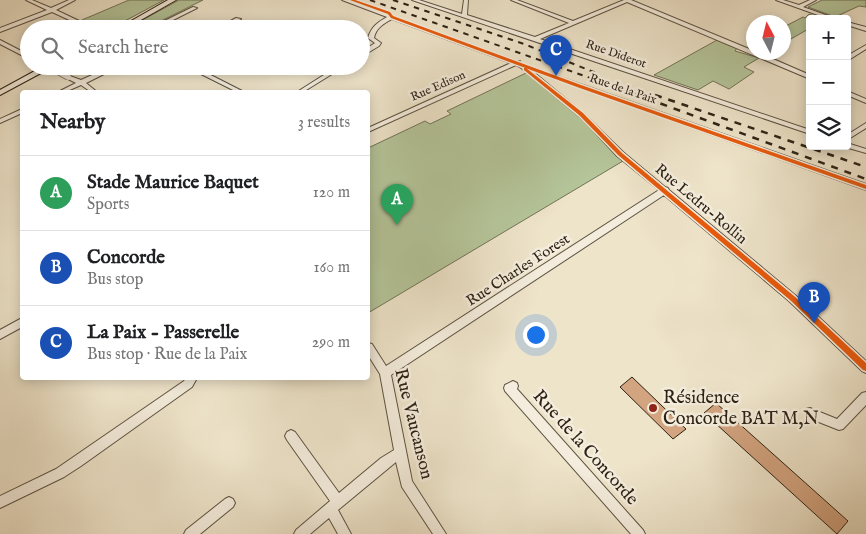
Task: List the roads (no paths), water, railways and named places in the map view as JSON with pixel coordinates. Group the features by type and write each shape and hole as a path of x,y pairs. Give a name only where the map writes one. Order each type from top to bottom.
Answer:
{"main road":[{"path":"136,20 173,0"},
{"path":"0,93 33,75"}],"street":[{"path":"28,0 75,20"},
{"path":"26,20 73,0"},
{"name":"Rue de la Paix","path":"344,0 866,187"},
{"name":"Rue Diderot","path":"414,0 806,131"},
{"path":"464,17 466,0"},
{"path":"513,0 573,23"},
{"path":"610,0 620,3"},
{"path":"535,39 628,0 806,75"},
{"path":"778,0 823,15"},
{"path":"799,7 814,0"},
{"path":"169,20 195,8"},
{"path":"370,49 378,43 371,38 372,31 392,17"},
{"path":"0,30 20,22"},
{"path":"851,24 866,29"},
{"path":"0,42 20,52"},
{"path":"851,56 866,47"},
{"name":"Rue Ledru-Rollin","path":"518,62 581,114 620,154 799,304 866,368"},
{"name":"Rue Edison","path":"370,129 518,62"},
{"path":"528,71 536,69"},
{"path":"65,75 82,82 92,90"},
{"path":"65,90 97,75"},
{"path":"206,75 237,90"},
{"path":"303,90 327,75"},
{"path":"851,95 866,101"},
{"path":"0,122 20,112"},
{"path":"851,135 866,125"},
{"path":"851,146 866,151"},
{"name":"Rue Charles Forest","path":"385,373 665,190"},
{"path":"0,335 20,323"},
{"name":"Rue Vaucanson","path":"370,350 385,373 406,482 440,534"},
{"path":"0,502 60,473 188,384 191,380"},
{"name":"Rue de la Concorde","path":"512,386 509,388 639,534"},
{"path":"810,413 839,425 866,397"},
{"path":"291,436 334,505 346,534"},
{"path":"300,534 385,462 401,452"},
{"path":"190,534 229,502"}],"railway":[{"path":"370,0 624,90"},
{"path":"393,0 524,44 596,73"},
{"path":"621,89 866,179"},
{"path":"655,95 866,167"}],"place":[{"name":"La Paix - Passerelle","path":"556,76"},
{"name":"Stade Maurice Baquet","path":"397,225"},
{"name":"Concorde","path":"814,323"},
{"name":"Résidence Concorde BAT M,N","path":"653,408"}]}
